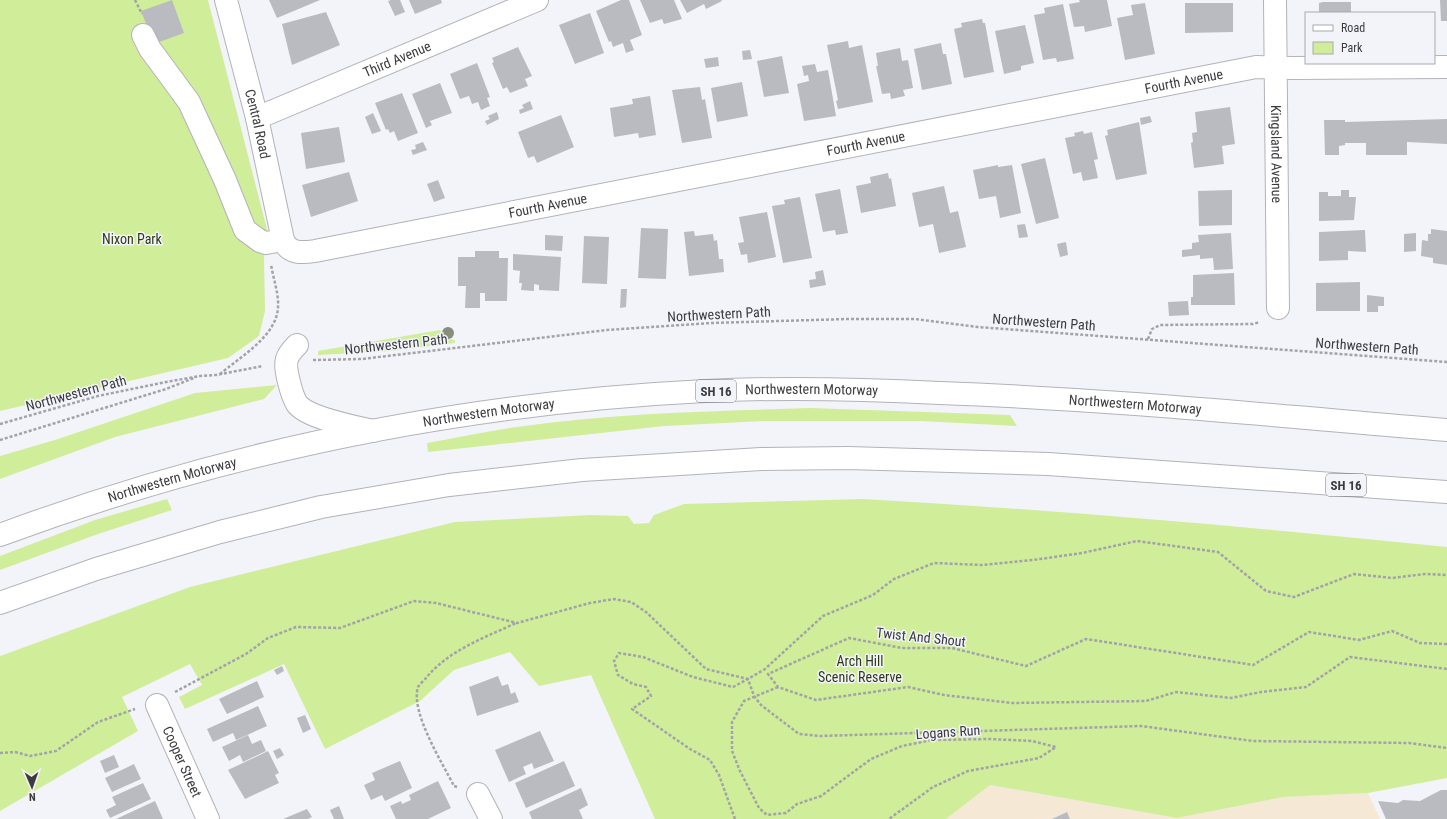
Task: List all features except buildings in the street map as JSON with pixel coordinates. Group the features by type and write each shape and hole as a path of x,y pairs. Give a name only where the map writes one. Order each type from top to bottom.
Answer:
{"main road":[{"name":"Central Road","path":"226,0 257,118 286,244"},
{"name":"Third Avenue","path":"257,118 537,0"},
{"name":"Kingsland Avenue","path":"1275,0 1278,308"},
{"name":"Fourth Avenue","path":"143,35 150,49 189,102 225,180 245,230 260,241 286,244 294,252 315,251 1256,67 1447,67"},
{"path":"298,345 287,356 285,366 292,393 298,405 325,419 373,431"},
{"name":"Northwestern Motorway","path":"0,535 118,494 201,470 297,446 462,415 615,397 706,391 830,389 1031,396 1447,430"},
{"name":"SH 16","path":"0,603 96,569 220,532 321,507 449,485 582,470 761,459 848,458 1048,464 1447,492"},
{"name":"Cooper Street","path":"154,703 208,819"},
{"path":"478,794 490,819"}],"path":[{"path":"138,4 140,0"},
{"path":"220,374 262,339 271,329 276,320 278,307 270,258 286,244"},
{"path":"1148,339 1152,329 1160,325 1253,324 1259,323 1278,308"},
{"name":"Northwestern Path","path":"0,424 98,396 258,366 285,366 302,361 362,359 607,330 711,323 848,319 915,319 978,327 1447,362"},
{"path":"0,440 166,389 200,376"},
{"path":"765,669 823,616 873,595 894,578 934,563 982,564 1033,560 1082,553 1137,541 1218,552 1266,591 1294,597 1354,574 1392,578 1425,574 1447,575"},
{"path":"454,786 424,728 418,707 418,687 436,666 468,645 517,623 590,603 614,599 631,602 646,612 706,669 748,679"},
{"path":"0,753 15,752 30,756 56,751 98,722 154,703 241,657 268,638 296,627 340,628 414,601 436,603 517,623"},
{"name":"Twist And Shout","path":"768,674 849,638 902,648 952,648 1026,666 1086,638 1253,665 1309,632 1359,640 1392,631 1420,643 1447,644"},
{"path":"735,819 719,774 710,760 690,749 632,709 651,696 646,687 633,684 618,675 614,661 620,653 643,657 693,677 733,687 761,670 765,669 774,671"},
{"path":"761,670 768,674 778,687 816,700 908,687 944,695 1012,702 1146,701 1176,692 1231,698 1260,692 1306,687 1350,657 1447,669"},
{"path":"748,679 754,696 761,705 799,734 820,736 1141,726 1253,741 1408,743 1447,748"},
{"name":"Logans Run","path":"778,687 744,701 732,722 732,751 740,771 759,808 767,815 786,812 797,804 821,796 870,759 902,746 932,740 990,739 1032,741 1056,747 1039,758 968,771 933,787 889,819"}],"shaded area":[{"path":"990,785 1177,818 1283,797 1368,793 1380,819 946,819"}],"green space":[{"name":"Nixon Park","path":"0,0 208,0 268,233 264,258 265,311 259,336 228,358 0,411"},
{"path":"440,330 448,339 455,340 455,343 391,351 318,355 318,351"},
{"path":"277,385 264,399 115,437 0,479 0,456 55,440 195,393"},
{"path":"810,408 1010,415 1017,426 921,421 765,421 664,426 428,452 427,443 553,422 663,413"},
{"path":"167,499 172,510 98,534 0,570 0,556 95,520"},
{"name":"Arch Hill Scenic Reserve","path":"863,499 1009,508 1155,520 1447,547 1447,778 1368,793 1283,797 1177,818 990,785 946,819 655,819 591,675 539,686 510,652 454,670 420,701 325,749 284,664 185,709 179,697 202,685 190,664 122,697 138,731 0,811 0,656 190,587 455,522 591,515 628,516 634,524 649,523 654,515 684,504"}]}
